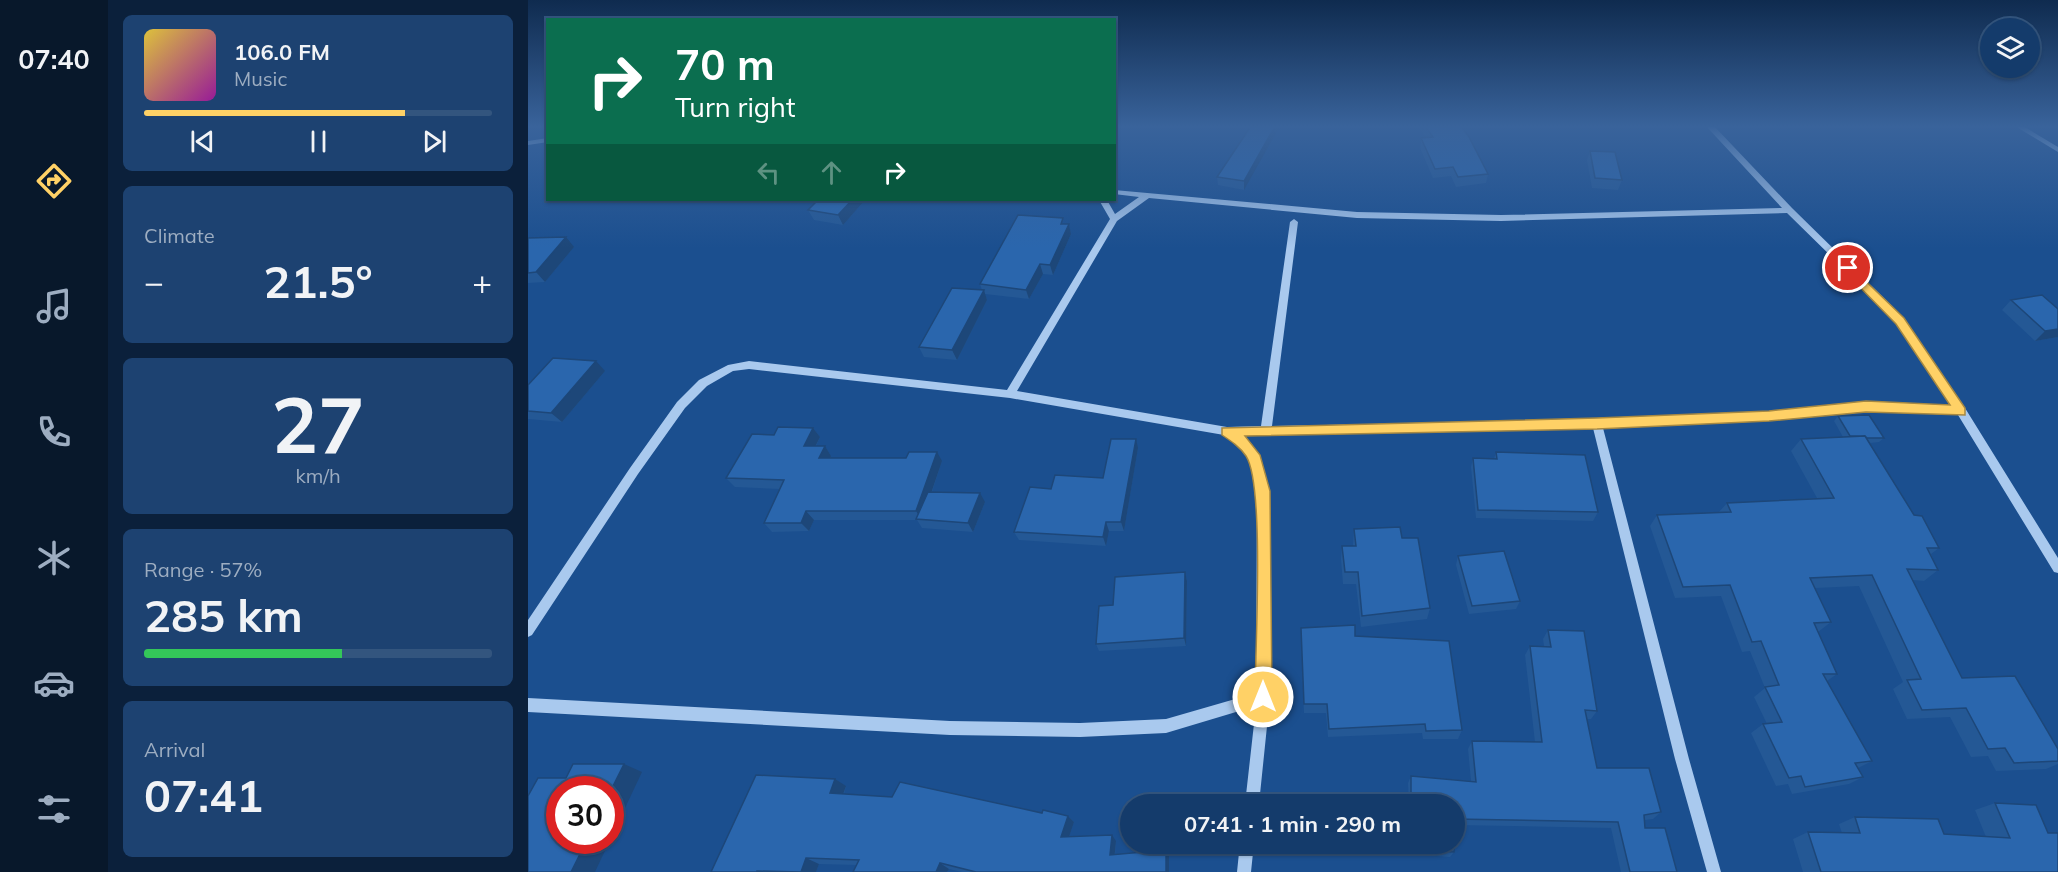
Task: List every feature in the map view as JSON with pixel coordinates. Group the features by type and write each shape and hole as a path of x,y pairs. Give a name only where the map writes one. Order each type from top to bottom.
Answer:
{"street":[{"path":"1748,167 1892,311 1960,411 2058,568"},
{"path":"1116,192 1369,215 1501,218 1789,210"},
{"path":"1010,394 1114,219 1147,195"},
{"path":"1104,201 1114,219"},
{"path":"1266,430 1294,222"},
{"path":"528,631 634,471 681,405 703,383 731,368 749,365 1010,394 1227,431 1597,424 1769,416 1866,406 1960,411"},
{"path":"1597,424 1679,748 1714,872"},
{"path":"1227,431 1241,441 1253,455 1263,491 1263,697 1253,794"},
{"path":"528,705 950,728 1080,730 1166,726 1263,697"},
{"path":"1244,872 1246,854"}],"building":[{"path":"1224,167 1252,167 1244,181 1217,177"},
{"path":"1434,167 1484,167 1488,174 1458,177 1453,167 1435,169"},
{"path":"1593,167 1619,167 1622,180 1595,178"},
{"path":"817,201 851,201 838,215 808,210"},
{"path":"1018,215 1063,218 1061,224 1069,224 1050,265 1040,264 1026,290 980,284"},
{"path":"566,237 536,272 528,273 528,238"},
{"path":"952,288 984,290 952,350 919,347"},
{"path":"2042,295 2058,309 2058,329 2045,331 2011,300"},
{"path":"553,358 596,361 551,413 528,411 528,385"},
{"path":"1869,415 1884,438 1850,436 1838,416"},
{"path":"778,427 813,428 804,446 825,446 819,458 906,458 909,452 937,452 916,511 806,511 801,523 764,523 784,480 726,478 752,434 774,435"},
{"path":"1865,436 1914,515 1922,516 1939,548 1927,548 1938,570 1907,569 1962,678 2015,676 2058,749 2058,761 2014,763 2005,748 1988,749 1966,708 1922,710 1907,680 1921,679 1872,575 1810,578 1831,622 1814,623 1837,674 1823,674 1872,761 1855,763 1863,777 1805,787 1801,776 1789,778 1763,724 1782,722 1765,687 1779,685 1761,641 1752,642 1730,585 1683,587 1657,515 1731,512 1727,503 1834,498 1801,439"},
{"path":"1111,439 1136,439 1121,522 1106,522 1103,537 1014,532 1030,487 1051,489 1055,475 1103,478"},
{"path":"1496,452 1585,455 1598,512 1478,510 1473,458 1497,459"},
{"path":"928,492 980,493 968,523 916,519"},
{"path":"1400,527 1402,538 1418,538 1430,608 1362,616 1358,572 1345,572 1342,546 1356,546 1354,529"},
{"path":"1504,551 1520,601 1472,606 1458,556"},
{"path":"1185,572 1184,638 1096,644 1099,606 1113,605 1115,577"},
{"path":"1355,625 1355,636 1449,641 1462,730 1426,731 1425,724 1329,729 1327,704 1304,704 1301,628"},
{"path":"1548,630 1584,631 1597,711 1585,710 1597,768 1649,768 1661,812 1644,815 1645,828 1665,828 1677,872 1630,872 1618,822 1465,819 1465,794 1411,794 1411,776 1476,782 1472,741 1542,742 1530,646 1551,647"},
{"path":"573,764 624,764 618,776 567,776"},
{"path":"756,775 835,779 830,793 892,797 900,782 1042,813 1043,810 1068,816 1061,837 1112,835 1110,855 1166,854 1166,872 976,872 940,863 936,872 853,872 859,860 806,858 801,872 711,872"},
{"path":"538,778 546,778 546,854 580,854 571,872 528,872 528,796"},
{"path":"1995,803 2036,805 2048,833 2058,833 2058,872 1821,872 1808,832 1860,833 1855,817 1938,819 1944,834 2010,838"}],"route":[{"path":"1263,697 1263,491 1253,455 1241,441 1227,431 1597,424 1769,416 1866,406 1960,411 1900,321 1848,268"}]}
